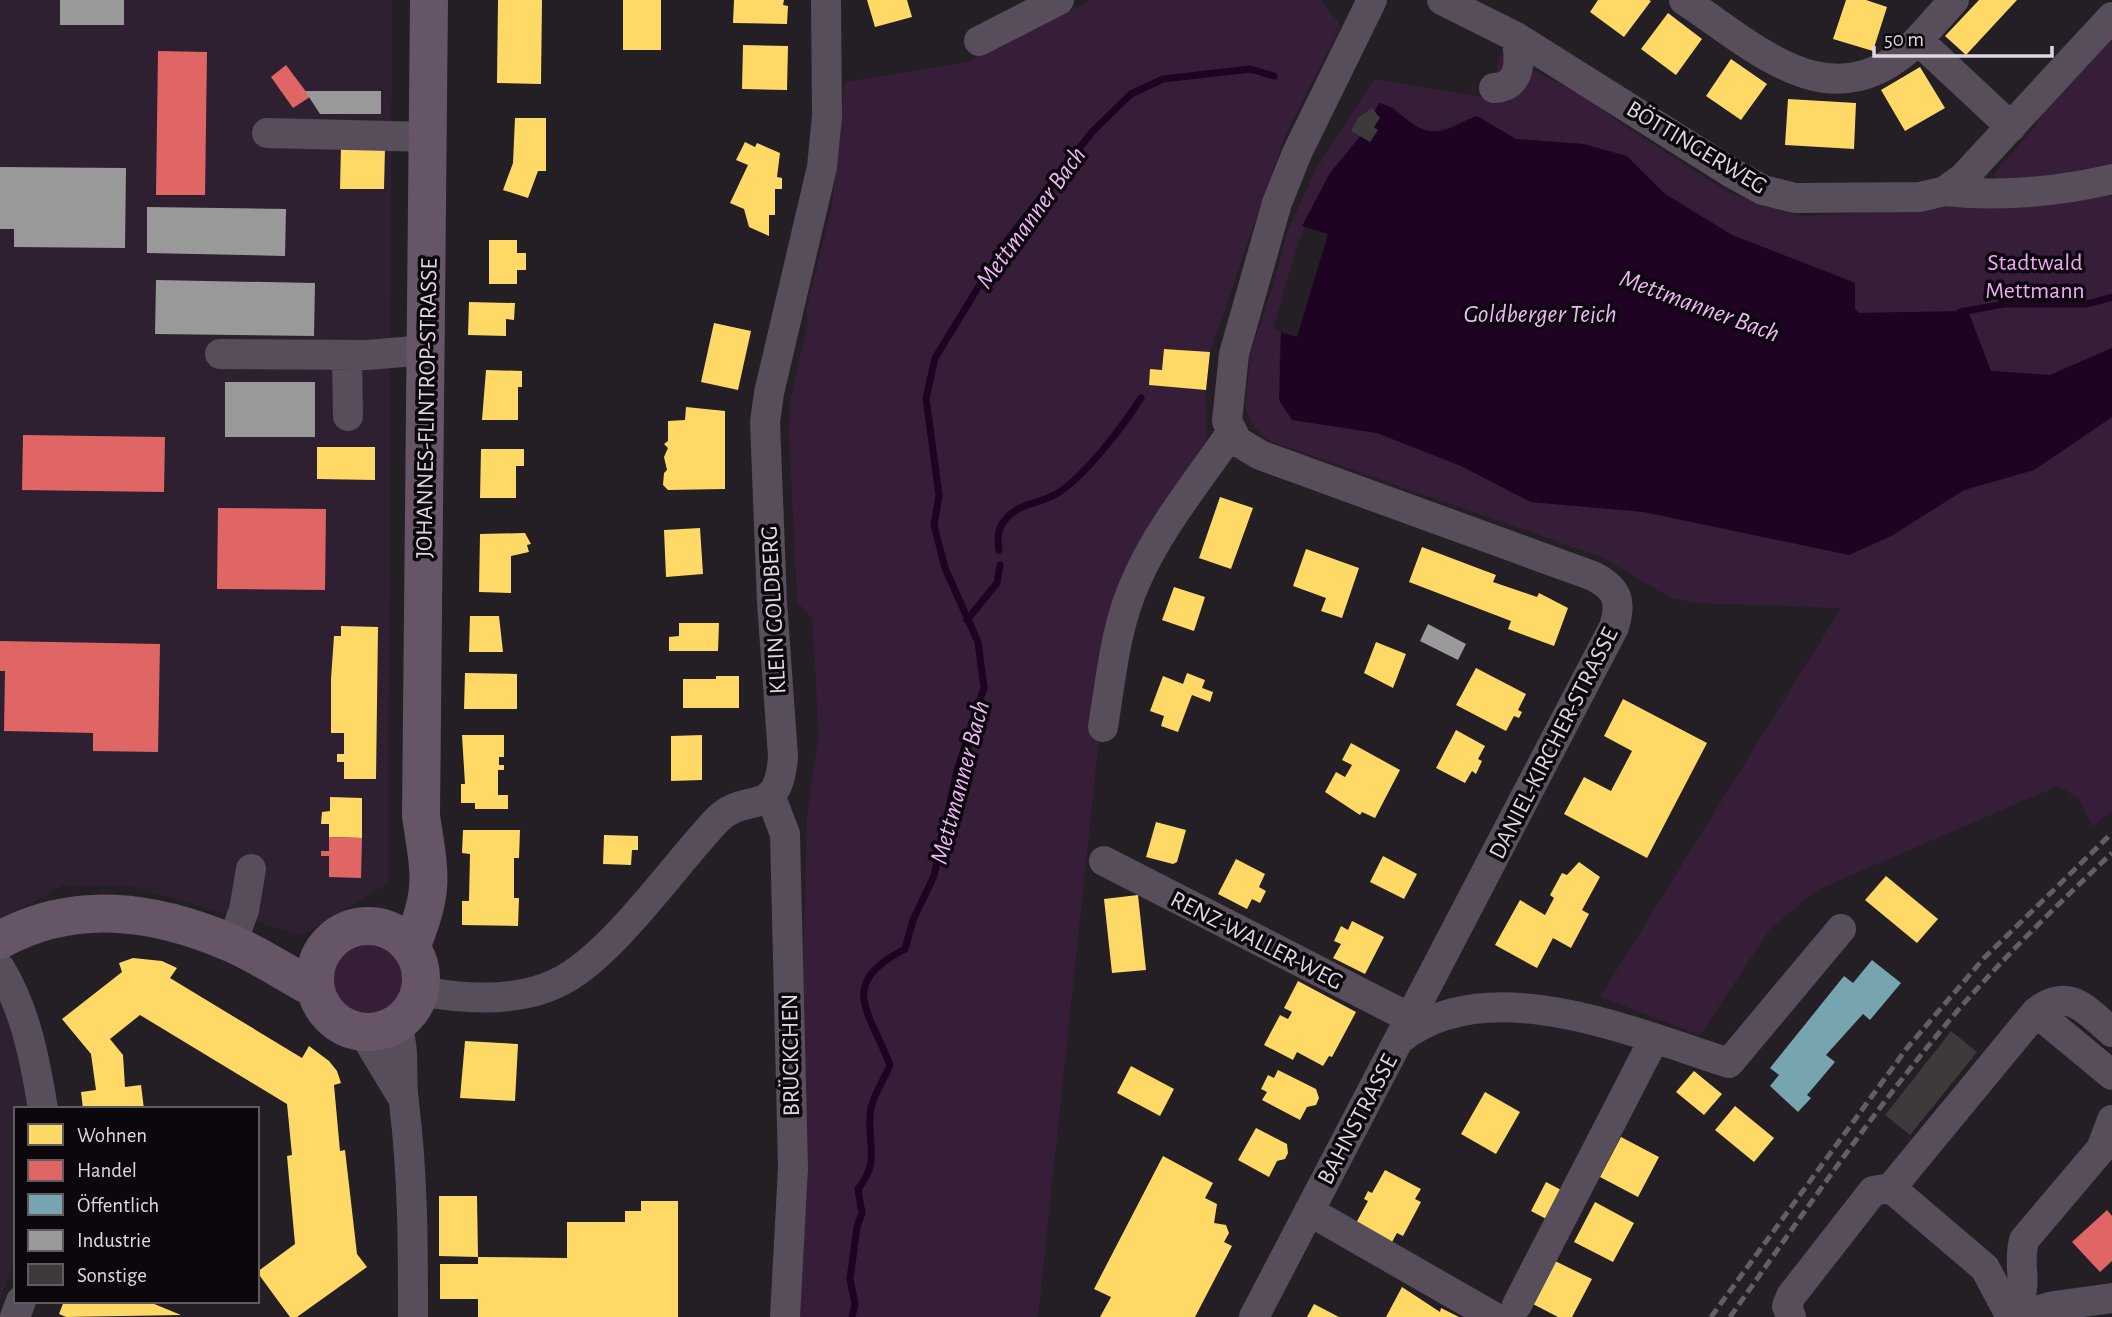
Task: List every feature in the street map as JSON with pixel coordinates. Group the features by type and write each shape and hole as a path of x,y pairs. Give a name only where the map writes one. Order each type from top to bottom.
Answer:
{"main road":[{"name":"JOHANNES-FLINTROP-STRASSE","path":"395,937 424,915 431,881 421,816 429,0"},
{"path":"0,940 47,919 109,912 151,916 318,971"},
{"path":"368,925 395,937 421,969 420,991 415,1003 380,1028 337,1023 326,1013 318,971 329,942 347,930 368,925"}],"street":[{"name":"KLEIN GOLDBERG","path":"770,795 780,779 783,756 772,602 765,422 769,393 822,167 827,116 826,0"},
{"path":"979,41 1059,0"},
{"path":"1103,727 1124,615 1135,582 1160,537 1231,433 1227,406 1234,354 1277,203 1294,160 1373,0"},
{"name":"BÖTTINGERWEG","path":"1441,0 1517,37 1731,173 1779,196 1920,197 1945,191 1964,178 2112,17"},
{"path":"1684,0 1778,63 1813,78 1840,79 1871,74 1900,57 1954,0"},
{"path":"1494,88 1505,86 1517,72 1517,37"},
{"path":"1918,40 2011,127"},
{"path":"267,133 429,137"},
{"path":"1945,191 1993,196 2076,187 2112,180"},
{"path":"219,354 347,355 426,351"},
{"path":"347,355 348,416"},
{"name":"DANIEL-KIRCHER-STRASSE","path":"1231,433 1244,446 1260,455 1593,576 1611,586 1618,597 1614,627 1404,1029"},
{"path":"420,991 452,997 482,997 538,990 559,982 587,963 611,940 719,817 770,795"},
{"name":"BRÜCKCHEN","path":"770,795 785,834 793,1168 785,1317"},
{"name":"RENZ-WALLER-WEG","path":"1104,861 1404,1029"},
{"path":"232,943 244,910 251,869"},
{"name":"BAHNSTRASSE","path":"1254,1317 1404,1029 1429,1020 1501,1008 1544,1009 1729,1063 1840,929"},
{"path":"0,968 24,1020 36,1065 43,1107"},
{"path":"1791,1317 1787,1306 1798,1286 1874,1191 1891,1188 2036,1012 2048,1002 2063,999 2075,1002 2112,1032"},
{"path":"2036,1012 2112,1075"},
{"path":"380,1028 404,1100 414,1193 413,1317"},
{"name":"BAHNSTRASSE","path":"1309,1211 1506,1311 1654,1039"},
{"path":"2012,1317 2022,1298 2025,1282 2022,1249 2024,1240 2101,1149 2112,1120"},
{"path":"1891,1188 1973,1257 1993,1278 2012,1317"},
{"path":"1973,1257 2022,1249"},
{"path":"2012,1317 2096,1305"}],"shaded area":[{"path":"0,0 392,0 388,884 302,935 129,886 64,885 8,915 0,927"},
{"path":"0,992 36,1107 14,1107 14,1264 0,1299"}],"green space":[{"path":"1092,0 1321,0 1341,26 1284,138 1210,352 1164,349 1162,370 1150,369 1149,385 1206,390 1207,453 1110,635 1038,1317 794,1317 807,816 818,738 812,619 797,601 790,402 808,320 806,310 832,205 845,82 968,62"},
{"path":"2112,30 2112,175 2002,188 1993,175 2035,127 2045,103"},
{"name":"Stadtwald Mettmann","path":"1500,54 1584,96 1622,124 1729,193 1801,216 1918,210 1953,201 2112,190 2112,348 2050,375 1991,371 1968,311 1859,313 1855,309 1855,282 1732,235 1665,194 1626,156 1583,144 1516,139 1477,116 1442,129 1424,131 1405,119 1393,106 1375,118 1364,131 1338,166 1312,209 1295,254 1273,329 1281,332 1279,364 1292,420 1377,433 1461,466 1531,502 1644,512 1849,555 1893,535 1964,490 2034,470 2112,417 2112,810 2093,827 2078,798 2058,786 1817,890 1770,929 1700,1035 1600,997 1841,608 1696,603 1671,598 1602,557 1268,440 1253,425 1245,408 1250,355 1275,280 1287,232 1315,171 1374,79 1492,99"},
{"path":"367,937 390,944 402,956 409,979 402,1002 390,1014 367,1021 344,1014 332,1002 325,979 332,956 344,944"}],"water":[{"name":"Goldberger Teich","path":"1379,103 1395,110 1416,126 1432,131 1446,130 1477,116 1516,139 1583,144 1627,156 1665,194 1732,235 1855,283 1855,309 1859,313 1968,311 1991,371 2050,375 2112,348 2112,417 2034,470 1964,490 1893,535 1849,555 1644,512 1531,502 1461,466 1377,433 1292,420 1279,400 1281,332 1297,337 1328,234 1302,226 1330,173 1362,134"}],"building: Wohnen":[{"path":"498,0 542,0 541,84 497,83"},
{"path":"623,0 661,0 661,50 623,50"},
{"path":"734,0 784,0 783,5 788,6 787,24 733,23"},
{"path":"867,0 907,0 912,17 875,27"},
{"path":"1598,0 1651,1 1624,37 1590,12"},
{"path":"1846,0 1866,0 1887,7 1873,51 1833,39"},
{"path":"1979,0 2017,0 1966,55 1945,36"},
{"path":"1668,13 1702,39 1676,75 1641,49"},
{"path":"743,45 788,46 787,90 742,89"},
{"path":"1731,59 1767,84 1741,120 1706,96"},
{"path":"1920,67 1945,108 1905,131 1881,90"},
{"path":"1788,99 1856,103 1854,149 1785,145"},
{"path":"515,118 546,118 546,171 538,171 528,198 503,190 513,163"},
{"path":"745,142 755,147 757,143 780,153 777,177 782,178 782,189 775,189 775,215 769,215 769,236 749,227 744,209 730,203 748,165 736,160"},
{"path":"341,146 385,147 384,189 340,189"},
{"path":"489,240 517,240 517,253 526,253 526,270 517,270 517,284 489,284"},
{"path":"469,302 515,303 514,320 506,319 506,336 468,335"},
{"path":"714,323 751,331 738,390 701,382"},
{"path":"1164,349 1210,352 1206,390 1149,385 1150,369 1162,370"},
{"path":"486,370 522,371 522,387 518,387 518,420 482,420"},
{"path":"686,407 725,411 725,489 668,490 663,485 664,473 667,470 664,457 668,448 664,444 668,441 668,421 685,420"},
{"path":"317,447 375,447 375,480 317,479"},
{"path":"481,449 524,449 524,466 516,466 516,498 480,498"},
{"path":"1220,497 1253,508 1231,569 1199,558"},
{"path":"700,528 703,574 666,577 664,530"},
{"path":"525,533 531,544 527,545 529,552 511,556 511,593 479,592 480,534"},
{"path":"1422,547 1496,575 1493,582 1537,597 1539,593 1568,608 1554,646 1508,629 1511,621 1409,582"},
{"path":"1306,549 1359,568 1342,618 1321,611 1326,598 1293,586"},
{"path":"1174,587 1205,597 1194,631 1162,620"},
{"path":"470,616 499,616 503,652 469,652"},
{"path":"679,623 719,623 718,651 669,651 669,637 679,636"},
{"path":"341,626 378,627 376,779 344,779 344,762 337,762 337,754 344,754 344,733 331,733 331,679 334,636 341,636"},
{"path":"1376,642 1406,654 1393,688 1364,673"},
{"path":"1476,668 1526,694 1518,710 1522,712 1519,718 1514,716 1506,731 1456,705"},
{"path":"465,673 517,674 517,709 464,709"},
{"path":"1187,673 1205,680 1202,688 1213,692 1210,702 1192,695 1178,732 1161,726 1164,716 1150,711 1163,676 1183,684"},
{"path":"716,676 739,676 739,708 683,708 683,679 716,679"},
{"path":"1623,699 1707,743 1647,858 1564,814 1584,777 1611,791 1632,751 1604,736"},
{"path":"1456,730 1485,746 1478,759 1482,761 1476,774 1472,771 1465,783 1436,768"},
{"path":"462,735 504,735 504,757 499,757 499,765 504,765 504,770 498,770 498,795 508,795 508,809 475,809 475,803 461,803 461,784 465,784"},
{"path":"702,735 702,780 671,781 671,736"},
{"path":"1351,743 1400,770 1375,818 1362,812 1360,815 1325,792 1336,772 1345,777 1352,765 1342,760"},
{"path":"330,797 362,798 362,838 329,837 329,824 321,824 322,812 330,811"},
{"path":"1156,822 1186,830 1177,862 1173,864 1146,857"},
{"path":"463,830 520,830 519,858 514,858 514,898 519,898 518,926 462,925 462,901 469,901 470,854 462,853"},
{"path":"604,835 638,836 638,850 632,850 631,865 603,864"},
{"path":"1383,856 1417,874 1404,899 1370,882"},
{"path":"1236,859 1265,874 1259,887 1266,891 1260,903 1252,899 1247,909 1218,894"},
{"path":"1579,862 1600,877 1582,910 1589,914 1571,948 1553,938 1537,968 1495,945 1520,900 1545,915 1554,898 1550,895 1562,873 1567,875"},
{"path":"1886,876 1938,919 1917,943 1865,900"},
{"path":"1138,895 1146,970 1112,973 1104,899"},
{"path":"1352,921 1384,937 1365,974 1333,958 1341,944 1334,941 1341,926 1348,930"},
{"path":"133,958 162,961 177,968 170,978 302,1058 309,1046 329,1061 337,1071 341,1083 334,1085 340,1151 345,1150 357,1254 367,1267 297,1317 290,1317 259,1275 259,1271 295,1244 287,1156 292,1155 287,1104 140,1015 110,1039 123,1055 125,1087 141,1085 144,1107 83,1107 81,1092 96,1090 91,1054 62,1019 122,972 119,963"},
{"path":"1298,981 1356,1012 1332,1057 1329,1056 1323,1066 1297,1052 1293,1060 1264,1045 1280,1015 1288,1019 1292,1012 1284,1008"},
{"path":"465,1041 518,1044 515,1101 460,1098"},
{"path":"1131,1066 1174,1089 1160,1116 1117,1093"},
{"path":"1278,1070 1316,1089 1319,1098 1316,1105 1307,1107 1300,1120 1262,1100 1267,1092 1261,1089 1268,1075 1274,1078"},
{"path":"1694,1071 1722,1094 1704,1115 1676,1092"},
{"path":"1485,1092 1520,1112 1496,1154 1461,1134"},
{"path":"1735,1106 1774,1138 1754,1162 1715,1130"},
{"path":"1256,1128 1287,1144 1288,1153 1285,1159 1277,1161 1269,1177 1238,1160"},
{"path":"1621,1137 1659,1157 1638,1197 1600,1177"},
{"path":"1163,1156 1213,1183 1205,1198 1217,1204 1214,1223 1226,1225 1229,1233 1224,1242 1232,1246 1195,1317 1100,1317 1111,1297 1094,1289"},
{"path":"1385,1170 1421,1189 1415,1199 1421,1202 1403,1236 1397,1233 1392,1242 1356,1223 1368,1201 1364,1199 1368,1191 1372,1193"},
{"path":"1546,1182 1567,1193 1552,1222 1531,1211"},
{"path":"439,1196 477,1196 478,1257 439,1256"},
{"path":"641,1201 678,1201 678,1317 478,1317 478,1299 440,1299 440,1264 478,1264 478,1257 567,1258 567,1222 625,1222 625,1211 641,1211"},
{"path":"1595,1202 1634,1223 1613,1262 1574,1242"},
{"path":"1553,1260 1592,1279 1572,1317 1558,1317 1531,1303"},
{"path":"1402,1287 1440,1312 1441,1308 1459,1317 1386,1317"},
{"path":"63,1303 152,1303 181,1315 66,1317 59,1314"},
{"path":"1314,1304 1339,1317 1307,1317"}],"building: Handel":[{"path":"158,51 207,52 205,195 156,195"},
{"path":"286,65 310,97 293,108 271,77"},
{"path":"23,435 165,437 164,492 22,490"},
{"path":"218,508 326,509 325,590 217,589"},
{"path":"0,641 160,644 158,752 93,751 93,733 4,731 5,671 0,671"},
{"path":"329,837 362,838 361,878 329,877 329,856 321,856 321,851 329,851"},
{"path":"2107,1210 2112,1216 2112,1261 2100,1272 2072,1242"}],"building: Öffentlich":[{"path":"1872,960 1901,983 1870,1020 1863,1014 1826,1055 1835,1062 1807,1095 1811,1098 1798,1112 1770,1086 1779,1075 1770,1068 1844,976 1853,983"}],"building: Industrie":[{"path":"60,0 124,0 124,25 60,25"},
{"path":"305,91 381,91 381,114 320,114"},
{"path":"0,167 126,168 125,248 14,247 14,229 0,229"},
{"path":"147,207 286,209 285,256 147,253"},
{"path":"156,280 315,283 314,336 155,334"},
{"path":"225,382 315,382 315,437 225,437"},
{"path":"1428,624 1466,644 1458,660 1420,641"}],"building: Sonstige":[{"path":"1372,108 1380,118 1374,127 1378,130 1370,142 1351,131 1358,118"},
{"path":"1951,1031 1977,1052 1910,1135 1885,1115"}],"waterway":[{"name":"Mettmanner Bach","path":"852,1317 855,1304 850,1279 857,1227 862,1213 858,1189 871,1162 871,1110 890,1065 868,1013 864,1000 865,987 871,974 905,949 913,920 934,876 957,770 984,688 978,642 945,568 934,525 939,495 926,398 935,358 1006,242 1092,132 1131,94 1163,79 1250,69 1274,76"},
{"name":"Mettmanner Bach","path":"1960,312 2004,304 2087,304 2112,297"},
{"path":"999,550 999,531 1010,514 1054,495 1071,483 1104,448 1141,398"},
{"path":"967,620 997,583 1000,565"}],"railway":[{"path":"1711,1317 1907,1048 1984,958 2112,833"},
{"path":"1730,1317 1841,1160 1928,1046 2015,949 2112,853"}]}
